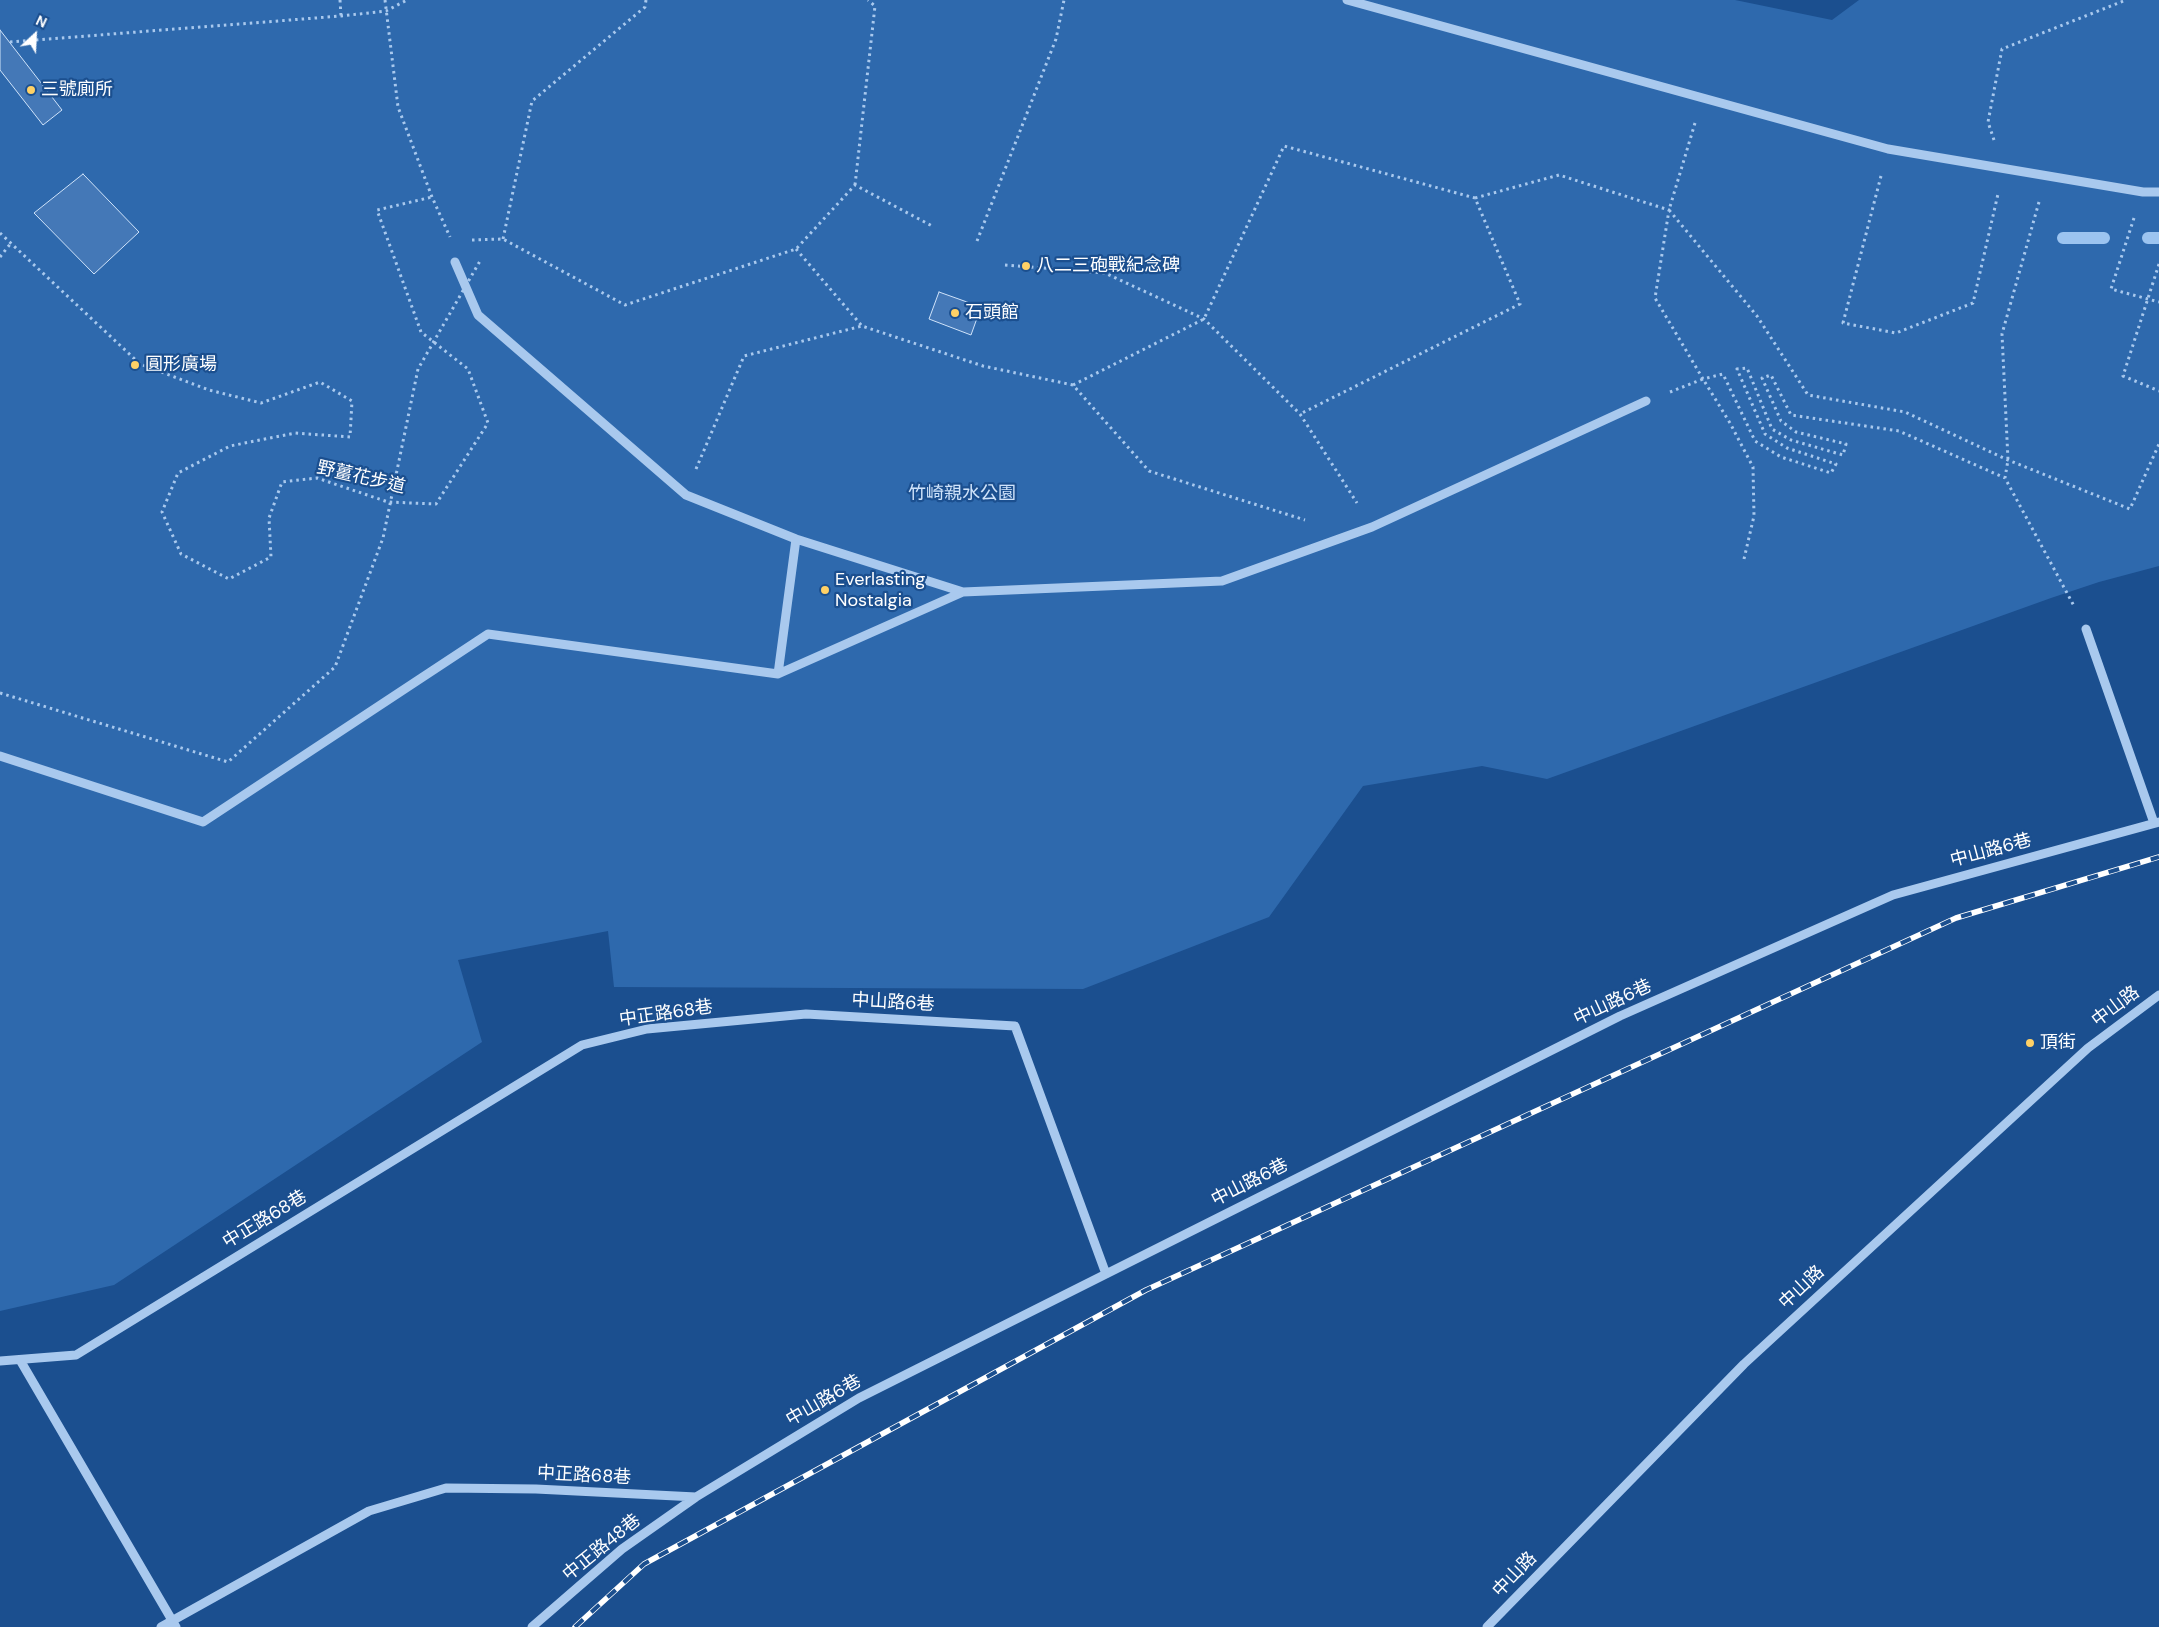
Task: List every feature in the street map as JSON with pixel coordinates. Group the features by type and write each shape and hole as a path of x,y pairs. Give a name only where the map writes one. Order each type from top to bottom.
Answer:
{"street":[{"path":"1347,0 1888,149 2143,192 2159,192"},
{"path":"455,262 478,316 686,495 796,540 962,592 1222,581 1372,527 1646,401"},
{"path":"778,674 796,540"},
{"path":"0,756 203,822 488,634 778,674 962,592"},
{"path":"2086,629 2156,822"},
{"name":"中山路6巷","path":"696,1497 859,1398 1620,1016 1893,895 2156,822"},
{"name":"中山路","path":"1487,1627 1744,1364 2088,1048 2159,995"},
{"name":"中山路6巷","path":"806,1014 1015,1026 1106,1274"},
{"name":"中正路68巷","path":"0,1361 76,1355 582,1045 647,1029 806,1014"},
{"path":"20,1360 174,1624"},
{"name":"中正路68巷","path":"162,1627 174,1624 369,1511 446,1488 536,1489 696,1497"},
{"name":"中正路48巷","path":"532,1627 622,1549 696,1497"}],"path":[{"path":"340,0 341,16"},
{"path":"385,0 398,107 451,241 455,262"},
{"path":"10,42 341,16 386,11 408,0"},
{"path":"503,239 532,101 645,8 646,0"},
{"path":"451,241 503,239 626,305 796,249 855,185 875,6 868,0"},
{"path":"977,241 1056,39 1064,0"},
{"path":"1888,149 1843,322 1896,334 1973,303 2004,168 1988,122 2002,49 2126,0"},
{"path":"1702,98 1669,210 1655,298 1730,423 1753,467 1754,516 1744,558"},
{"path":"1073,385 1204,319 1284,146 1476,198 1560,176 1669,210 1757,316 1808,395 1905,412 2008,460 2130,509 2159,444"},
{"path":"2046,175 2002,334 2008,460 2005,478 2086,629"},
{"path":"855,185 934,227"},
{"path":"2143,192 2111,289 2159,302"},
{"name":"野薑花步道","path":"10,243 140,364 180,380 261,403 320,382 352,401 350,437 295,433 230,446 178,473 162,512 181,554 229,578 271,557 269,518 282,482 317,478 388,502 436,504 488,423 468,369 421,332 378,210 432,197"},
{"path":"1300,414 1520,304 1476,198"},
{"path":"0,233 10,243 0,256"},
{"path":"796,249 862,326 983,366 1073,385 1149,471 1351,535"},
{"path":"0,693 228,762 335,667 383,538 418,369 480,261"},
{"path":"1005,264 1105,273 1204,319 1300,414 1372,527"},
{"path":"2159,264 2122,376 2159,391"},
{"path":"686,495 744,356 862,326"},
{"path":"1646,401 1703,379 1723,374 1756,441 1782,457 1832,473 1836,464 1787,448 1765,434 1737,369 1747,368 1772,429 1790,440 1843,455 1846,444 1796,432 1781,421 1762,378 1771,375 1791,414 1899,431 2005,478"}],"green space":[{"name":"竹崎親水公園","path":"0,0 1735,0 1832,20 1859,0 2159,0 2159,566 2099,582 2051,598 1547,779 1482,766 1363,786 1269,917 1083,989 614,987 608,931 458,960 482,1042 114,1285 0,1311"}],"building":[{"name":"三號廁所","path":"0,30 62,110 43,125 0,70"},
{"path":"83,174 139,232 94,274 34,213"},
{"name":"石頭館","path":"939,292 981,307 971,335 929,319"}],"waterway":[{"path":"2063,238 2104,238"},
{"path":"2148,238 2159,238"}],"railway":[{"path":"575,1627 644,1564 1146,1290 1956,918 2159,857"}],"place":[{"name":"三號廁所","path":"31,90"},
{"name":"八二三砲戰紀念碑","path":"1026,266"},
{"name":"石頭館","path":"955,313"},
{"name":"圓形廣場","path":"135,365"},
{"name":"Everlasting Nostalgia","path":"825,590"},
{"name":"頂街","path":"2030,1043"}]}
